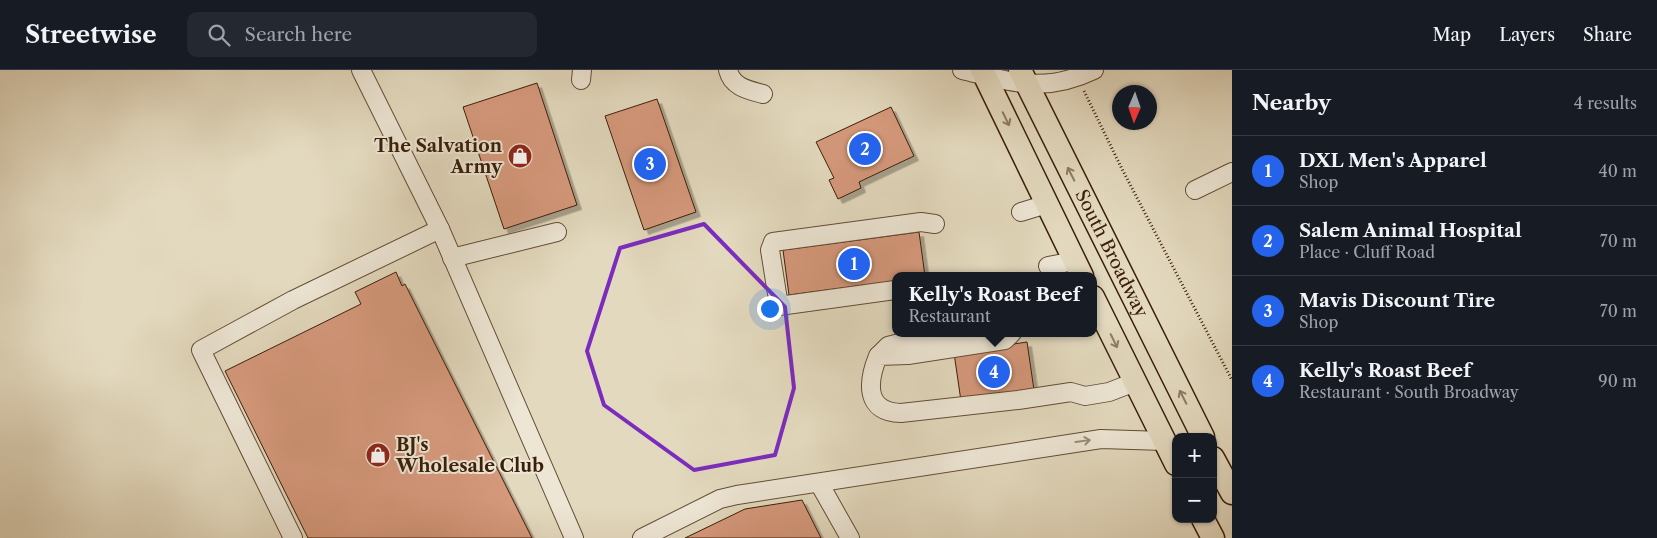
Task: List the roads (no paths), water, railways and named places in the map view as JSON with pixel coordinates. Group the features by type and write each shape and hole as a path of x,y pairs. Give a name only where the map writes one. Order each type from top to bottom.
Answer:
{"main road":[{"name":"South Broadway","path":"988,72 1047,204 1079,269"},
{"name":"South Broadway","path":"1024,77 1201,433"},
{"name":"South Broadway","path":"1097,308 1172,456"},
{"path":"1217,465 1232,493"},
{"path":"1205,523 1212,538"}],"street":[{"path":"361,70 440,229 574,538"},
{"path":"728,70 729,75 740,87 763,94"},
{"path":"962,70 988,72 1058,83 1078,78 1094,70"},
{"path":"1194,190 1232,172"},
{"path":"1021,212 1047,204"},
{"path":"892,290 779,306 770,250 773,242 921,222 935,224"},
{"path":"293,538 201,350 293,300 440,229"},
{"path":"452,258 557,232"},
{"path":"1048,266 1079,269"},
{"path":"939,337 907,341 888,346 878,356 871,372 871,390 874,402 882,409 891,413 911,412 1071,392 1085,396 1109,392 1135,382"},
{"path":"878,356 908,355 1005,340 1008,337"},
{"path":"642,538 720,500 737,495 819,484 1035,448 1102,439 1164,441"},
{"path":"819,484 850,538"}],"place":[{"name":"Salem Animal Hospital","path":"865,149"},
{"name":"The Salvation Army","path":"520,156"},
{"name":"Mavis Discount Tire","path":"650,164"},
{"name":"DXL Men's Apparel","path":"854,264"},
{"name":"Kelly's Roast Beef","path":"994,372"},
{"name":"BJ's Wholesale Club","path":"378,455"}]}
